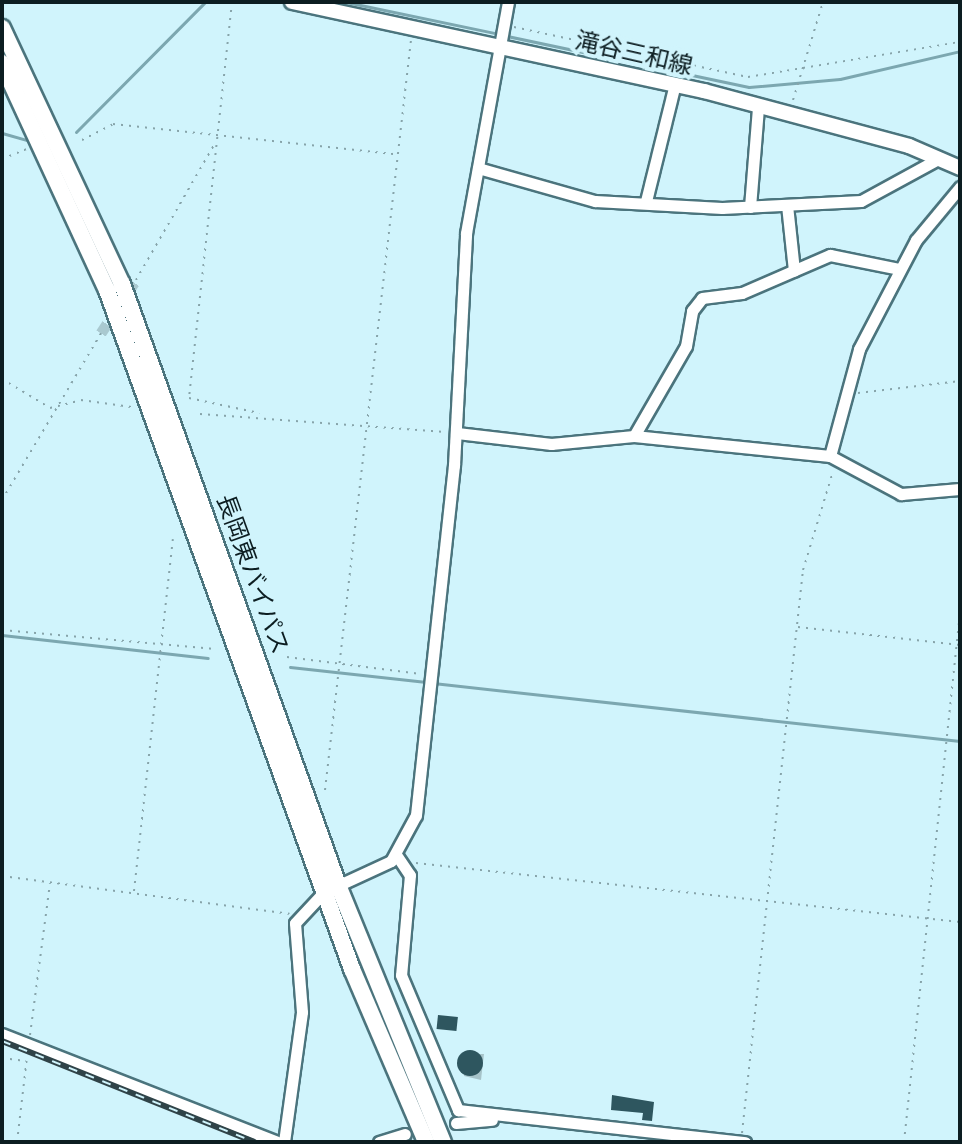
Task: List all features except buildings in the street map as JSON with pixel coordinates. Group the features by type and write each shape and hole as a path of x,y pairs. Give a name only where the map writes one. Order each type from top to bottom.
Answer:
{"highway":[{"path":"2,17 93,201 129,282"},
{"name":"長岡東バイパス","path":"2,28 129,282 331,889"},
{"name":"長岡東バイパス","path":"2,63 107,290 331,889 434,1141"}],"main road":[{"name":"滝谷三和線","path":"292,2 675,84 938,159 960,168"}],"street":[{"path":"284,1142 302,1012 292,943 298,917 331,889 397,856 416,815 457,433 461,275 496,44 508,2"},
{"path":"646,201 675,84"},
{"path":"750,207 758,107"},
{"path":"478,168 546,192 750,207 861,201 938,159"},
{"path":"833,459 859,349 899,269 960,187"},
{"path":"787,205 794,271"},
{"path":"634,436 686,346 696,303 844,254 899,269"},
{"path":"457,433 551,444 634,436 833,459 901,494 960,489"},
{"path":"397,856 408,868 401,975 433,1059 458,1110 743,1142"},
{"path":"2,1034 277,1142"},
{"path":"456,1123 512,1118"},
{"path":"379,1142 405,1134"}],"path":[{"path":"232,2 189,398 259,413 457,433"},
{"path":"798,89 823,2"},
{"path":"502,24 718,73 802,72 960,42"},
{"path":"325,790 395,154 412,28"},
{"path":"82,140 113,124 395,154"},
{"path":"129,282 218,136"},
{"path":"2,159 31,147"},
{"path":"2,500 101,333"},
{"path":"2,379 57,406 81,400 132,407"},
{"path":"846,396 960,381"},
{"path":"200,414 259,413"},
{"path":"743,1142 803,570 833,459"},
{"path":"134,891 173,539"},
{"path":"904,1142 960,613"},
{"path":"797,627 958,645"},
{"path":"2,630 215,649"},
{"path":"287,657 431,675"},
{"path":"408,868 417,863 960,922"},
{"path":"2,876 134,891 298,917"},
{"path":"29,1045 50,882"},
{"path":"2,1058 27,1061 17,1142"}],"waterway":[{"path":"76,132 205,2"},
{"path":"346,2 499,34"},
{"path":"507,36 749,87 840,79 960,51"},
{"path":"2,133 27,140"},
{"path":"2,635 208,658"},
{"path":"290,667 426,682"},
{"path":"433,683 960,741"}],"tunnel":[{"path":"101,333 136,280"}],"railway":[{"path":"2,1041 255,1142"}]}
